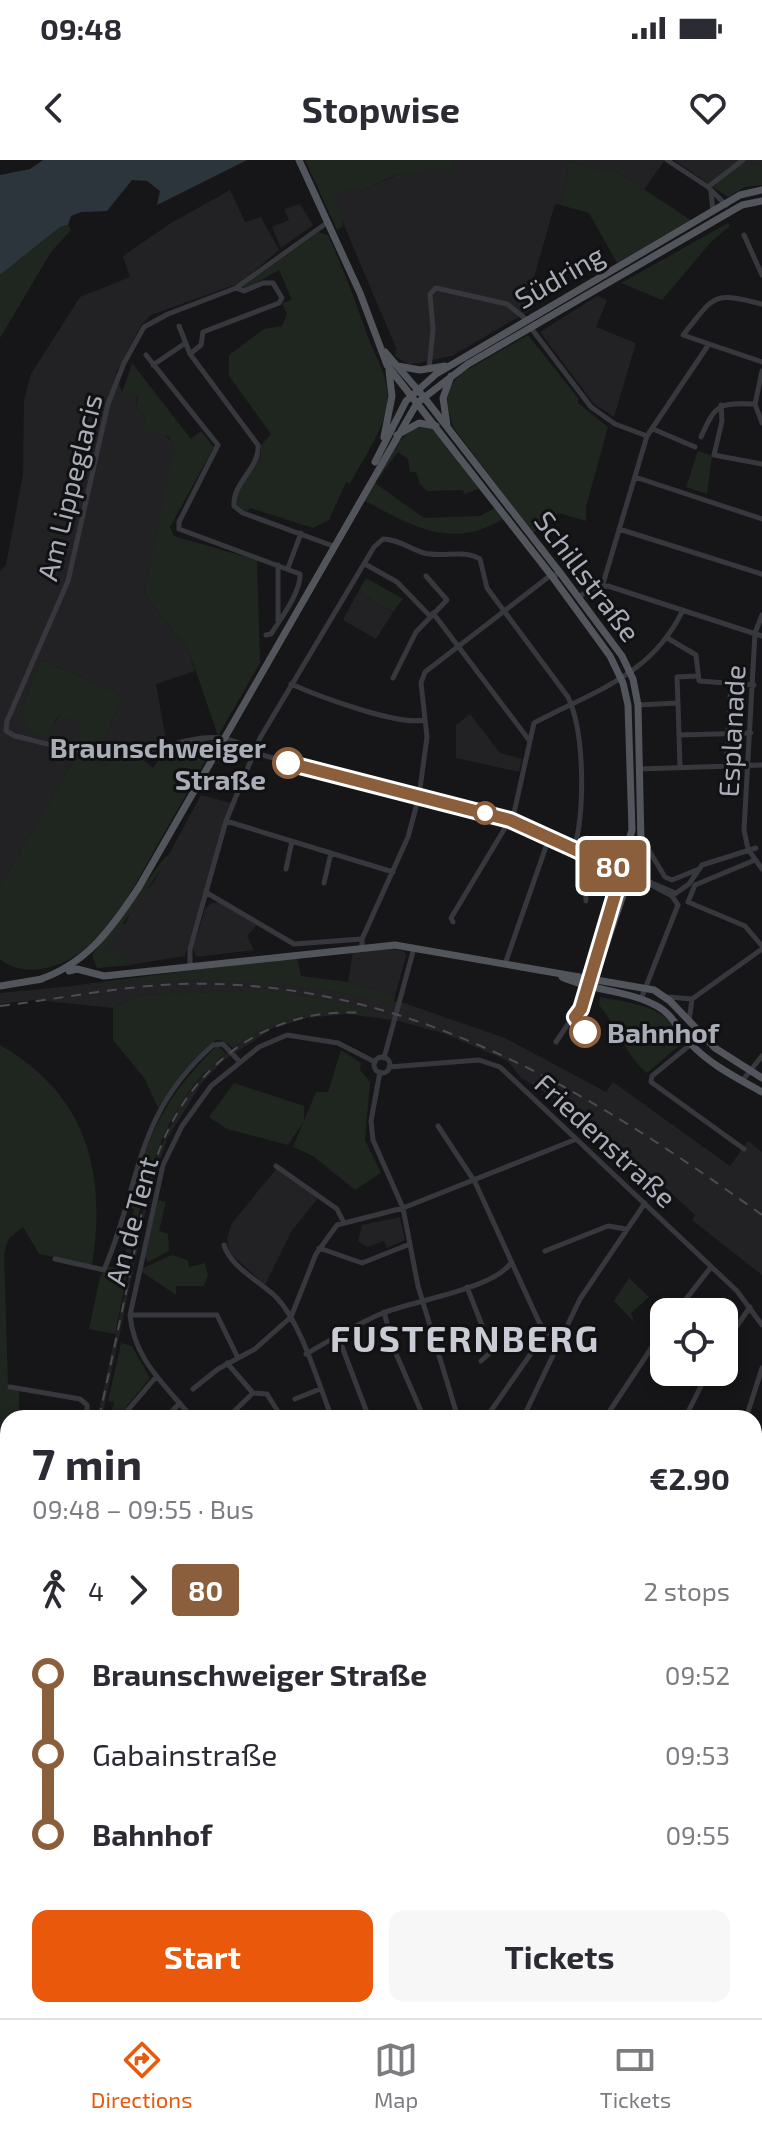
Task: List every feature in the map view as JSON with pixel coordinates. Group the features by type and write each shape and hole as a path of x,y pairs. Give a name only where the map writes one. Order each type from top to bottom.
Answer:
{"main road":[{"name":"Schillstraße","path":"299,160 380,348 414,399 561,574 631,673 638,705 641,842 626,872"},
{"path":"728,209 740,195 762,190"},
{"path":"728,209 762,201"},
{"name":"Südring","path":"529,324 713,212 728,209"},
{"name":"Südring","path":"414,399 417,389 728,209"},
{"name":"Schillstraße","path":"392,365 417,389 447,428 610,656 621,678 628,705 632,830 626,872"},
{"path":"381,448 392,396 392,365 452,368 443,398 447,428"},
{"name":"Südring","path":"414,399 423,396 452,368"},
{"path":"344,525 414,399"},
{"path":"38,980 83,959 112,927 146,877 333,546 381,448 414,399"},
{"path":"395,437 419,423 438,427"},
{"path":"571,603 578,597"},
{"path":"589,985 626,872"},
{"path":"0,986 77,969 104,976 362,943 414,948 556,974 641,999 662,1009 691,1044 762,1092"},
{"path":"83,959 92,974"},
{"path":"589,985 648,988 666,997 701,1035 762,1078"},
{"path":"691,1044 701,1035"}],"street":[{"path":"667,160 708,187 728,209"},
{"path":"708,187 743,160"},
{"path":"708,187 715,204 713,212"},
{"name":"Am Lippeglacis","path":"225,738 200,736 134,754 90,753 15,736 6,731 7,721 73,568 108,404 124,363 144,327 152,321 236,288 328,222"},
{"path":"744,235 762,275"},
{"path":"190,354 201,345 203,332 279,303 282,298 273,283 263,283 244,291 236,288"},
{"path":"429,369 433,329 430,294 436,288 507,304 529,324 591,407 615,424 647,436"},
{"path":"762,304 724,295 715,298 683,335 762,362"},
{"path":"179,326 190,354 258,445 257,457 234,495 234,506 243,513 333,546"},
{"path":"153,365 184,344"},
{"path":"602,587 647,436 709,344"},
{"path":"146,355 218,445 179,522 179,529 300,574 300,582 278,622 271,634 266,635"},
{"path":"762,371 752,404 762,423"},
{"path":"701,437 711,413 721,405 752,404"},
{"path":"721,405 722,421 714,455 762,464"},
{"path":"653,429 695,447"},
{"path":"635,477 762,519"},
{"path":"619,529 762,574"},
{"path":"288,568 301,533"},
{"path":"190,966 190,949 226,821 254,753 291,684 383,539 392,539 426,554 474,555 484,565 487,588 571,703 580,782 580,826 574,849"},
{"path":"365,564 397,582 431,614 458,644 529,741"},
{"path":"278,565 278,622"},
{"path":"207,893 294,944 362,943 408,837 419,796 426,746 423,677 432,664 458,644 551,575 561,574"},
{"path":"393,678 405,649 431,614 447,600 426,576"},
{"path":"578,597 602,587 759,635"},
{"path":"522,730 631,673 655,655 669,639 683,610"},
{"name":"Esplanade","path":"748,849 744,830 762,615"},
{"path":"669,639 696,655 696,676 699,681 754,685"},
{"path":"680,768 677,677 696,676"},
{"path":"726,766 731,683"},
{"path":"291,684 318,696 407,721 424,720"},
{"path":"638,705 678,703"},
{"path":"453,922 451,918 475,875 510,820 534,723"},
{"path":"679,735 751,733"},
{"path":"225,738 244,744 254,753 510,820 673,894 678,905"},
{"name":"Am Lippeglacis","path":"184,740 254,753"},
{"path":"639,769 762,765"},
{"path":"226,821 393,872"},
{"path":"505,964 549,838"},
{"path":"286,869 292,841"},
{"path":"645,844 665,877 672,880 756,848"},
{"path":"748,849 762,869"},
{"path":"324,883 331,853"},
{"path":"584,853 586,901"},
{"path":"641,999 648,988 678,905 700,882 755,860"},
{"path":"673,894 682,889 700,868"},
{"path":"666,997 692,999 762,948 745,926 688,898 682,889"},
{"path":"380,1072 389,1067 384,1058 414,948"},
{"path":"556,1042 581,1009 589,985"},
{"path":"689,1022 692,999"},
{"name":"An de Tent","path":"186,1410 156,1377 136,1348 130,1315 163,1165 194,1107 239,1061 273,1040 297,1034 342,1044 375,1062"},
{"path":"55,1259 104,1270 147,1132 169,1095 213,1045 223,1044 239,1061"},
{"path":"691,1044 652,1076 651,1082 744,1149"},
{"path":"742,1081 762,1056"},
{"path":"384,1058 375,1062 380,1072 371,1121 373,1140 403,1208 423,1304 456,1410"},
{"name":"Friedenstraße","path":"389,1067 488,1061 500,1067 711,1267 750,1307 762,1325"},
{"path":"438,1126 475,1182 510,1263 546,1332 559,1339"},
{"path":"193,1389 227,1363 255,1349 291,1317 319,1248 332,1230 344,1223 403,1208 475,1182 574,1140"},
{"path":"276,1166 337,1209 344,1223"},
{"path":"527,1410 586,1289 645,1203"},
{"path":"545,1251 608,1226 626,1229"},
{"path":"319,1248 362,1263 410,1244"},
{"path":"224,1245 229,1256 279,1301 291,1317 329,1410"},
{"path":"306,1354 384,1312 423,1304 467,1287 506,1269 510,1263"},
{"path":"687,1298 711,1267"},
{"path":"467,1287 492,1351 481,1361"},
{"path":"738,1325 750,1307"},
{"path":"384,1312 394,1349 421,1410"},
{"path":"130,1315 217,1315 238,1358"},
{"path":"492,1410 546,1332"},
{"path":"338,1336 366,1410"},
{"path":"610,1410 650,1350"},
{"path":"227,1363 253,1393 267,1394 277,1410"},
{"path":"749,1410 762,1368"},
{"path":"128,1410 156,1377"},
{"path":"689,1410 701,1386"},
{"path":"10,1387 80,1399 87,1405 87,1410"},
{"path":"295,1399 320,1389"},
{"path":"237,1410 253,1393"},
{"path":"173,1410 180,1403"}],"shaded area":[{"path":"43,160 247,160 157,205 160,191 147,181 132,180 107,211 81,212 71,216 68,225 60,227 0,275 0,175 30,169"},
{"path":"305,160 456,160 451,162 453,168 396,175 359,192 356,186 336,193 343,226 337,230"},
{"path":"665,160 644,190 619,173 566,162 568,175 560,205 555,204 528,298 534,308 452,356 409,365 395,356 396,348 338,211 335,193 356,186 359,192 397,175 453,167 450,162"},
{"path":"674,160 762,160 762,166 751,164 723,177 713,187"},
{"path":"566,162 619,173 691,220 617,263 589,213 560,205 568,175"},
{"path":"737,166 762,166 762,185 745,187 728,197 713,187"},
{"path":"230,190 245,222 261,217 279,250 240,283 151,315 141,325 116,373 122,393 137,396 136,406 146,419 176,445 144,594 189,651 195,671 156,684 166,740 144,747 141,758 116,761 96,758 121,699 118,693 41,660 22,706 55,723 59,715 81,725 77,754 0,886 0,571 6,565 23,474 24,400 31,374 80,297 130,277 123,256 171,223"},
{"path":"300,204 313,225 281,248 272,227 289,220 284,209"},
{"path":"728,223 730,226 711,242 662,300 621,283"},
{"path":"68,225 71,230 51,252 0,338 0,275 60,227"},
{"path":"319,232 328,235 339,260 382,368 388,395 381,426 350,484 346,482 329,520 313,528 250,508 247,512 237,505 236,496 261,453 261,445 271,434 229,376 229,355 264,329 282,326 287,314 282,303 292,300 279,270 244,290 242,287"},
{"path":"597,296 607,300 596,327 636,343 614,417 594,404 540,332"},
{"path":"528,335 578,398 578,403 608,427 586,507 586,521 559,513 533,533 453,427 446,400 449,388 460,374"},
{"path":"132,363 191,439 201,431 214,447 170,527 174,536 257,560 260,663 218,736 189,651 144,594 175,445 168,436 143,431 146,419 136,406 138,397 122,393"},
{"path":"424,426 433,428 479,489 464,494 463,490 427,491 420,484 416,472 410,472 408,459 398,452 375,483 424,518 480,516 495,508 503,519 466,533 448,534 414,525 363,500 395,445 413,430"},
{"path":"698,451 712,456 707,494 686,487"},
{"path":"366,578 403,599 393,612 358,592"},
{"path":"358,592 393,612 376,639 343,620"},
{"path":"41,660 118,693 121,699 96,758 141,758 153,768 178,745 194,744 211,751 114,918 82,951 63,963 30,970 14,967 0,959 0,886 77,754 73,743 81,725 59,715 44,738 27,727 22,706"},
{"path":"470,714 500,753 522,759 519,772 456,758 456,725"},
{"path":"201,795 231,803 185,956 128,965 105,949 122,923 125,924 136,901 154,882"},
{"path":"173,852 105,949 127,960 128,965 147,964 97,968 92,955 165,857"},
{"path":"221,902 257,925 247,936 254,950 196,957 193,948 205,909 211,903"},
{"path":"386,948 404,951 406,956 395,996 348,982 353,951"},
{"path":"297,957 301,976 348,982 395,996 393,1003 309,988 228,981 147,981 62,987"},
{"path":"166,977 269,981 404,1003 505,1038 606,1092 613,1082 730,1166 748,1141 762,1152 762,1275 692,1220 695,1215 624,1150 559,1101 520,1077 508,1061 445,1034 399,1021 347,1014 307,1018 273,1028 223,1061 201,1084 167,1139 150,1190 104,1410 99,1410 153,1165 180,1104 212,1064 250,1036 284,1018 328,1009 375,1012 302,995 250,991 142,995 113,1008 35,1000 0,1004 0,993"},
{"path":"263,990 320,998 384,1014 324,1012 269,1027 233,1048 224,1041 216,1040 183,1072 158,1108 145,1079 113,1040 113,1008 142,995"},
{"path":"600,997 637,1004 661,1014 677,1031 681,1044 647,1073 633,1058 599,1005"},
{"path":"0,1045 30,1065 53,1087 71,1112 84,1139 92,1168 96,1231 92,1265 39,1254 23,1227 9,1238 4,1253 8,1384 19,1389 19,1410 0,1410"},
{"path":"217,1046 226,1053 198,1080 177,1111 160,1145 137,1220 115,1334 89,1329 100,1277 108,1267 123,1268 134,1209 127,1206 150,1139 170,1101"},
{"path":"341,1050 361,1063 360,1070 370,1082 365,1140 381,1173 355,1190 313,1156 293,1147 316,1092 328,1092"},
{"path":"234,1083 304,1106 304,1121 288,1145 227,1129 209,1117"},
{"path":"277,1168 318,1198 291,1232 265,1285 229,1252 227,1238 232,1223"},
{"path":"158,1200 166,1202 159,1231 168,1234 169,1251 148,1262 145,1257"},
{"path":"400,1217 405,1240 387,1248 384,1241 367,1247 358,1241 362,1225"},
{"path":"172,1255 188,1260 189,1267 205,1263 208,1275 204,1286 176,1286 176,1295 142,1272 143,1268"},
{"path":"629,1278 649,1297 631,1313 634,1322 614,1301"},
{"path":"121,1343 132,1346 150,1378 124,1410 112,1410 114,1402 108,1401"}],"railway":[{"path":"0,1006 181,984 263,987 342,1000 417,1021 490,1050 560,1085 629,1125 762,1215"},
{"path":"101,1410 155,1161 176,1116 194,1088 241,1045 268,1030 298,1019 330,1013 364,1013"}],"bus line":[{"name":"80","path":"288,763 510,820 622,871 588,975 581,1009 575,1017 576,1024 585,1032"}],"place":[{"name":"Braunschweiger Straße","path":"288,763"},
{"name":"Bahnhof","path":"585,1032"}],"district":[{"name":"FUSTERNBERG","path":"465,1337"}]}
